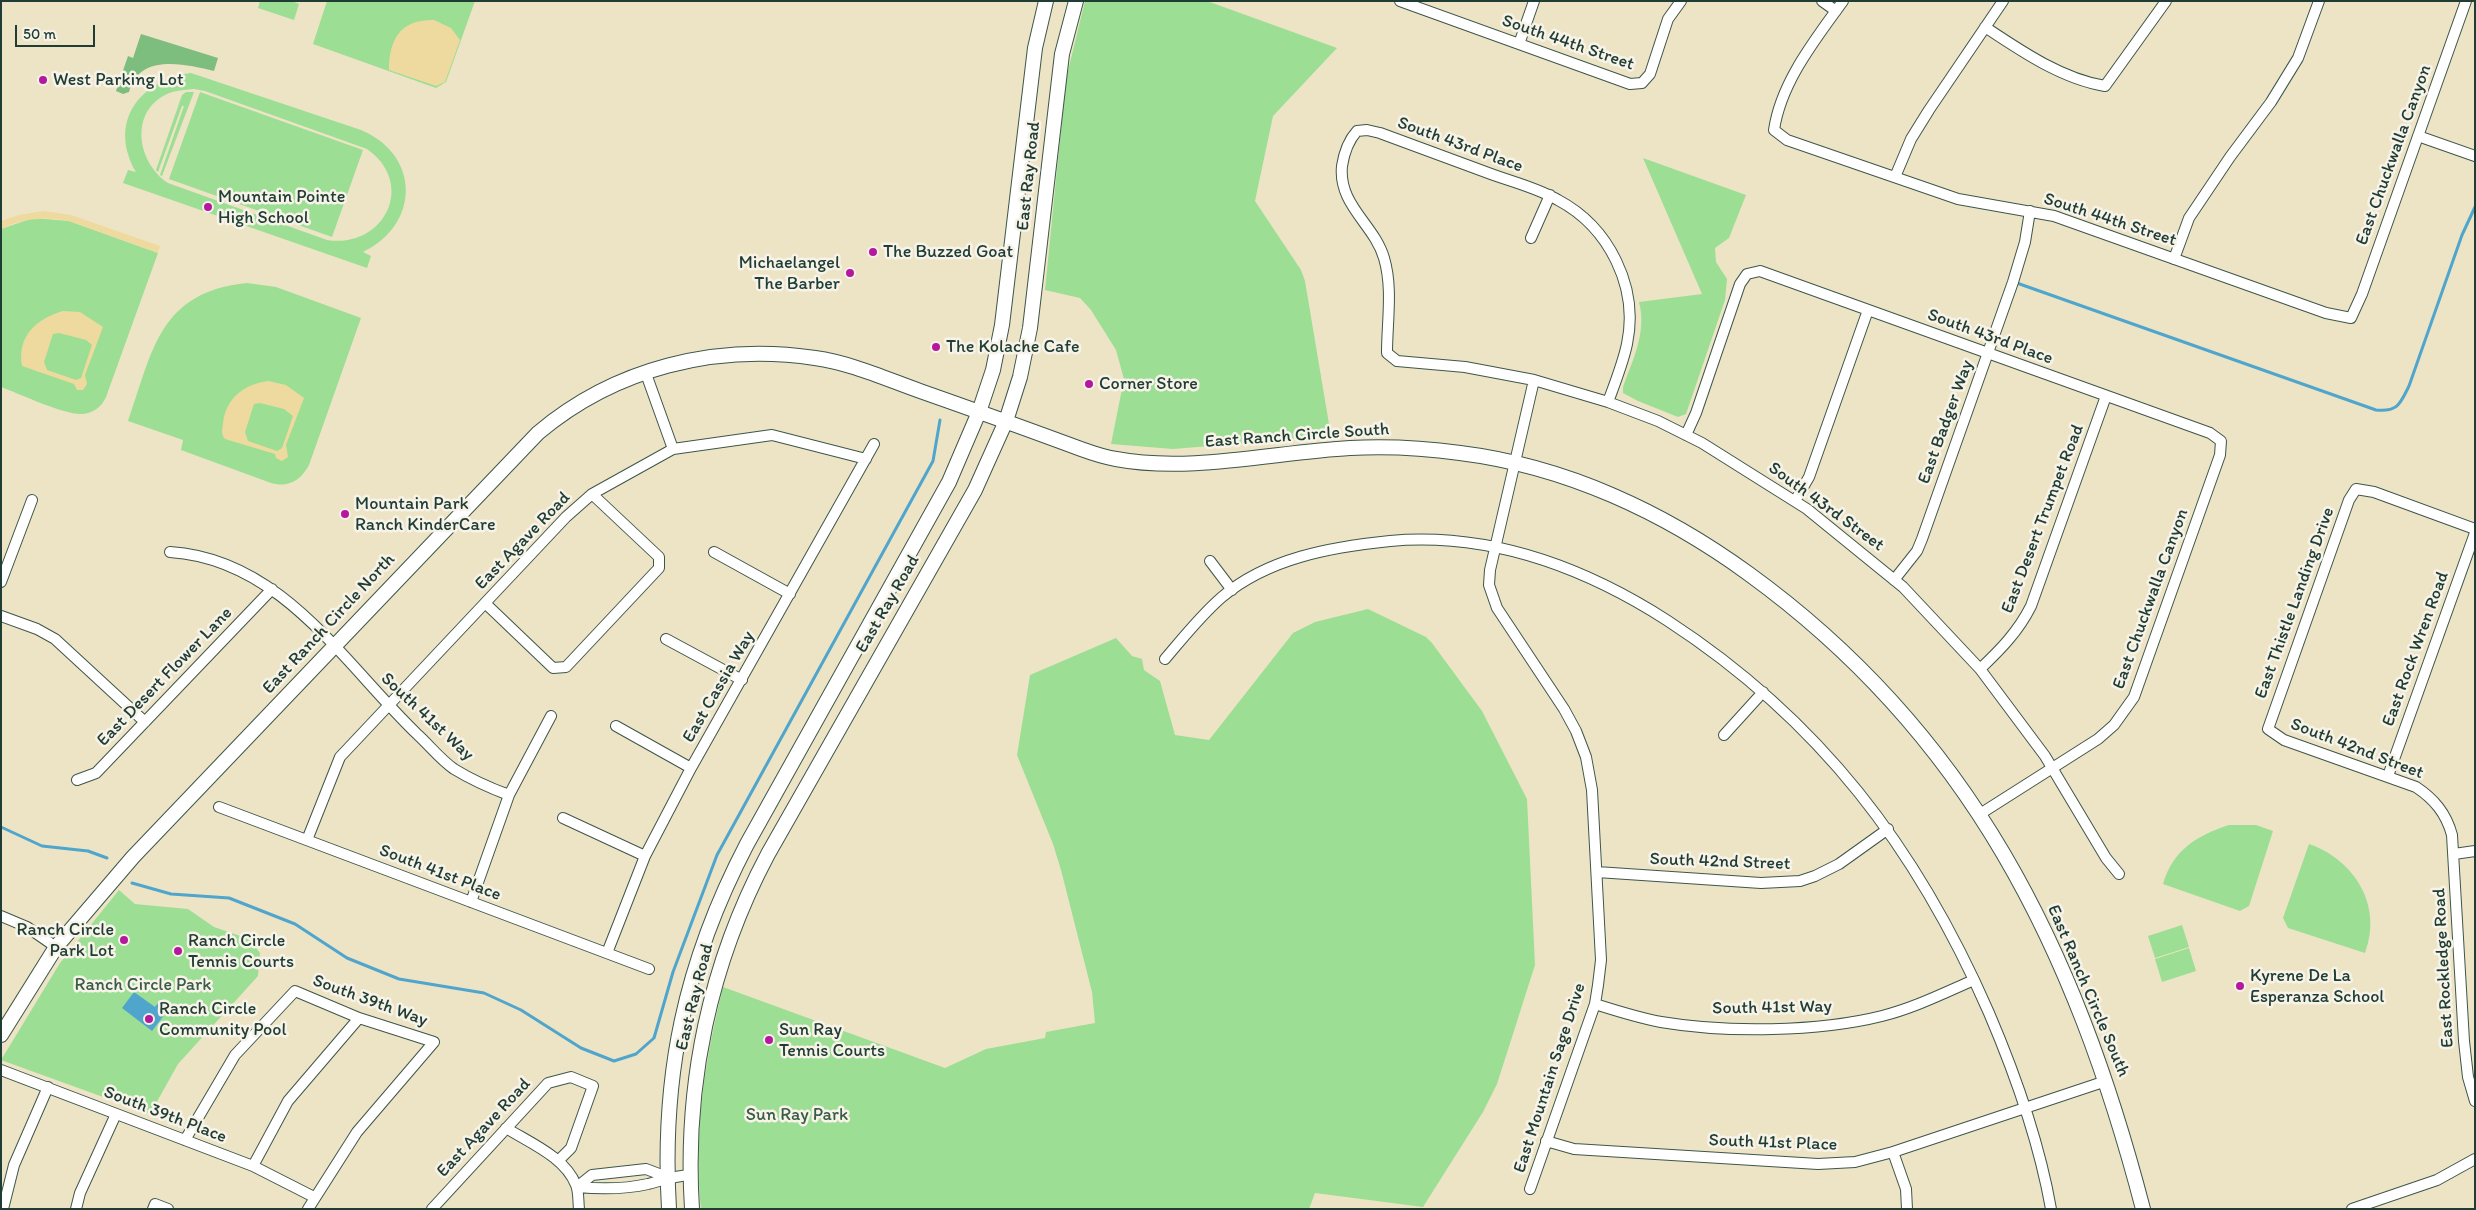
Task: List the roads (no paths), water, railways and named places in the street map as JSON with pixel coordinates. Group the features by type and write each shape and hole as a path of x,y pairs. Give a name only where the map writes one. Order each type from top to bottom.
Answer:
{"street":[{"name":"East Ray Road","path":"669,1209 667,1177 673,1060 684,1010 703,941 730,876 950,482 979,412 993,370 1002,326 1034,48 1046,1"},
{"name":"East Ray Road","path":"692,1209 690,1175 692,1108 697,1065 715,980 726,949 752,885 875,664 975,490 999,419 1020,377 1030,328 1062,54 1076,1"},
{"name":"South 44th Street","path":"1400,1 1630,84 1642,84 1650,74 1668,19 1681,1"},
{"path":"1519,44 1534,1"},
{"path":"1822,1 1836,11 1843,1"},
{"path":"1895,177 1911,139 2003,1"},
{"path":"1986,27 2047,64 2089,84 2105,86 2166,1"},
{"path":"2174,259 2189,218 2230,157 2271,102 2298,58 2319,1"},
{"name":"East Chuckwalla Canyon","path":"2351,318 2362,294 2466,1"},
{"name":"South 44th Street","path":"1836,11 1803,59 1790,82 1776,114 1774,130 1787,140 1958,199 2054,216 2326,313 2351,318"},
{"name":"South 43rd Place","path":"1387,353 1389,285 1384,256 1348,200 1341,178 1347,146 1357,131 1367,130 1380,134 1550,196 1572,208 1590,223 1608,245 1620,269 1628,298 1627,344 1608,402"},
{"path":"2418,136 2475,156"},
{"path":"1531,238 1550,196"},
{"name":"East Badger Way","path":"1894,580 1916,551 1922,538 2020,259 2030,211"},
{"name":"South 43rd Place","path":"1686,435 1696,413 1740,284 1747,274 1760,271 2210,433 2220,442"},
{"path":"1796,501 1809,477 1868,310"},
{"name":"East Ranch Circle North","path":"1,1035 56,947 133,857 538,433 591,396 645,371 719,355 776,353 847,365 999,419"},
{"name":"South 43rd Street","path":"1387,353 1397,361 1465,367 1534,380 1608,402 1686,435 1796,501 1894,580 1980,669 2008,704 2053,769 2106,858 2119,874"},
{"path":"645,371 673,449"},
{"name":"East Mountain Sage Drive","path":"1530,1189 1595,1004 1601,960 1592,790 1584,748 1564,709 1494,602 1489,585 1495,546 1534,380"},
{"name":"East Desert Trumpet Road","path":"1980,669 2012,637 2031,606 2106,396"},
{"name":"East Ranch Circle South","path":"999,419 1081,449 1114,459 1140,462 1175,464 1352,448 1389,448 1462,453 1514,462 1556,474 1618,497 1716,550 1771,590 1822,631 1866,672 1905,713 1980,814 2019,879 2058,959 2088,1030 2121,1128 2143,1209"},
{"name":"East Agave Road","path":"307,840 340,757 566,517 592,494 673,449 772,435 866,459"},
{"name":"East Chuckwalla Canyon","path":"1980,814 2098,739 2114,725 2134,697 2220,455 2220,442"},
{"name":"East Cassia Way","path":"607,953 645,856 691,768 874,444"},
{"name":"East Thistle Landing Drive","path":"2268,729 2349,500 2356,489 2374,492 2475,529"},
{"path":"485,603 553,668 566,667 659,568 659,557 592,494"},
{"path":"1,582 32,500"},
{"name":"East Rock Wren Road","path":"2388,776 2475,534"},
{"path":"1165,659 1197,621 1232,590 1259,573 1283,562 1347,548 1430,538 1495,546 1558,565 1632,600 1703,645 1762,692 1834,760 1888,829 1931,896 1974,980 2001,1041 2025,1107 2042,1165 2051,1209"},
{"name":"South 41st Way","path":"170,552 196,554 250,575 272,588 320,630 388,706 452,768 481,784 509,795"},
{"path":"714,552 790,594"},
{"path":"1210,561 1232,590"},
{"name":"East Desert Flower Lane","path":"77,780 96,773 272,588"},
{"path":"1,616 37,629 55,639 145,722"},
{"path":"666,639 742,680"},
{"path":"855,654 875,664"},
{"path":"1724,735 1762,692"},
{"path":"471,902 509,795 551,716"},
{"path":"616,726 691,768"},
{"name":"South 42nd Street","path":"2268,729 2284,740 2416,786 2437,804 2449,824 2454,854"},
{"name":"South 41st Place","path":"219,807 649,969"},
{"path":"563,818 645,856"},
{"name":"South 42nd Street","path":"1597,872 1761,883 1800,881 1839,864 1888,829"},
{"path":"2454,854 2475,851"},
{"name":"East Rockledge Road","path":"2454,854 2464,1041 2468,1078 2475,1100"},
{"path":"1,916 28,928 56,947"},
{"name":"South 41st Way","path":"1595,1004 1664,1022 1755,1028 1809,1027 1882,1016 1917,1005 1974,980"},
{"name":"South 39th Way","path":"185,1140 235,1055 295,991 359,1018 434,1042 357,1132 314,1197"},
{"path":"253,1166 288,1101 359,1018"},
{"name":"South 39th Place","path":"1,1070 253,1166 314,1197"},
{"name":"East Agave Road","path":"432,1209 548,1083 571,1078 593,1086 571,1148 558,1160"},
{"name":"South 41st Place","path":"1546,1141 1574,1149 1818,1164 1855,1162 1893,1152 2106,1081"},
{"path":"3,1209 14,1165 48,1087"},
{"path":"76,1209 80,1193 116,1114"},
{"path":"506,1128 558,1160 570,1174 577,1187 579,1209"},
{"path":"1893,1152 1906,1190 1907,1209"},
{"path":"2352,1209 2437,1180 2475,1159"},
{"path":"577,1187 592,1176 646,1169 667,1177"},
{"path":"577,1187 595,1189 647,1184 667,1177 690,1175"},
{"path":"308,1209 314,1197"},
{"path":"154,1206 168,1209"}],"water":[{"name":"Ranch Circle Community Pool","path":"134,992 155,1007 161,999 171,1006 152,1031 122,1008"}],"waterway":[{"path":"2014,282 2376,410 2389,410 2397,406 2409,386 2462,235 2475,207"},
{"path":"132,883 171,894 229,898 295,924 347,958 399,979 484,993 521,1010 581,1048 614,1061 636,1054 654,1038 673,972 717,855 933,461 940,420"},
{"path":"1,827 42,846 88,851 107,858"}],"place":[{"name":"West Parking Lot","path":"43,80"},
{"name":"Mountain Pointe High School","path":"208,207"},
{"name":"The Buzzed Goat","path":"873,252"},
{"name":"Michaelangel The Barber","path":"850,273"},
{"name":"The Kolache Cafe","path":"936,347"},
{"name":"Corner Store","path":"1089,384"},
{"name":"Mountain Park Ranch KinderCare","path":"345,514"},
{"name":"Ranch Circle Park Lot","path":"124,940"},
{"name":"Ranch Circle Tennis Courts","path":"178,951"},
{"name":"Kyrene De La Esperanza School","path":"2240,986"},
{"name":"Ranch Circle Community Pool","path":"149,1019"},
{"name":"Sun Ray Tennis Courts","path":"769,1040"}],"park label":[{"name":"Ranch Circle Park","path":"143,985"},
{"name":"Sun Ray Park","path":"797,1115"}]}
